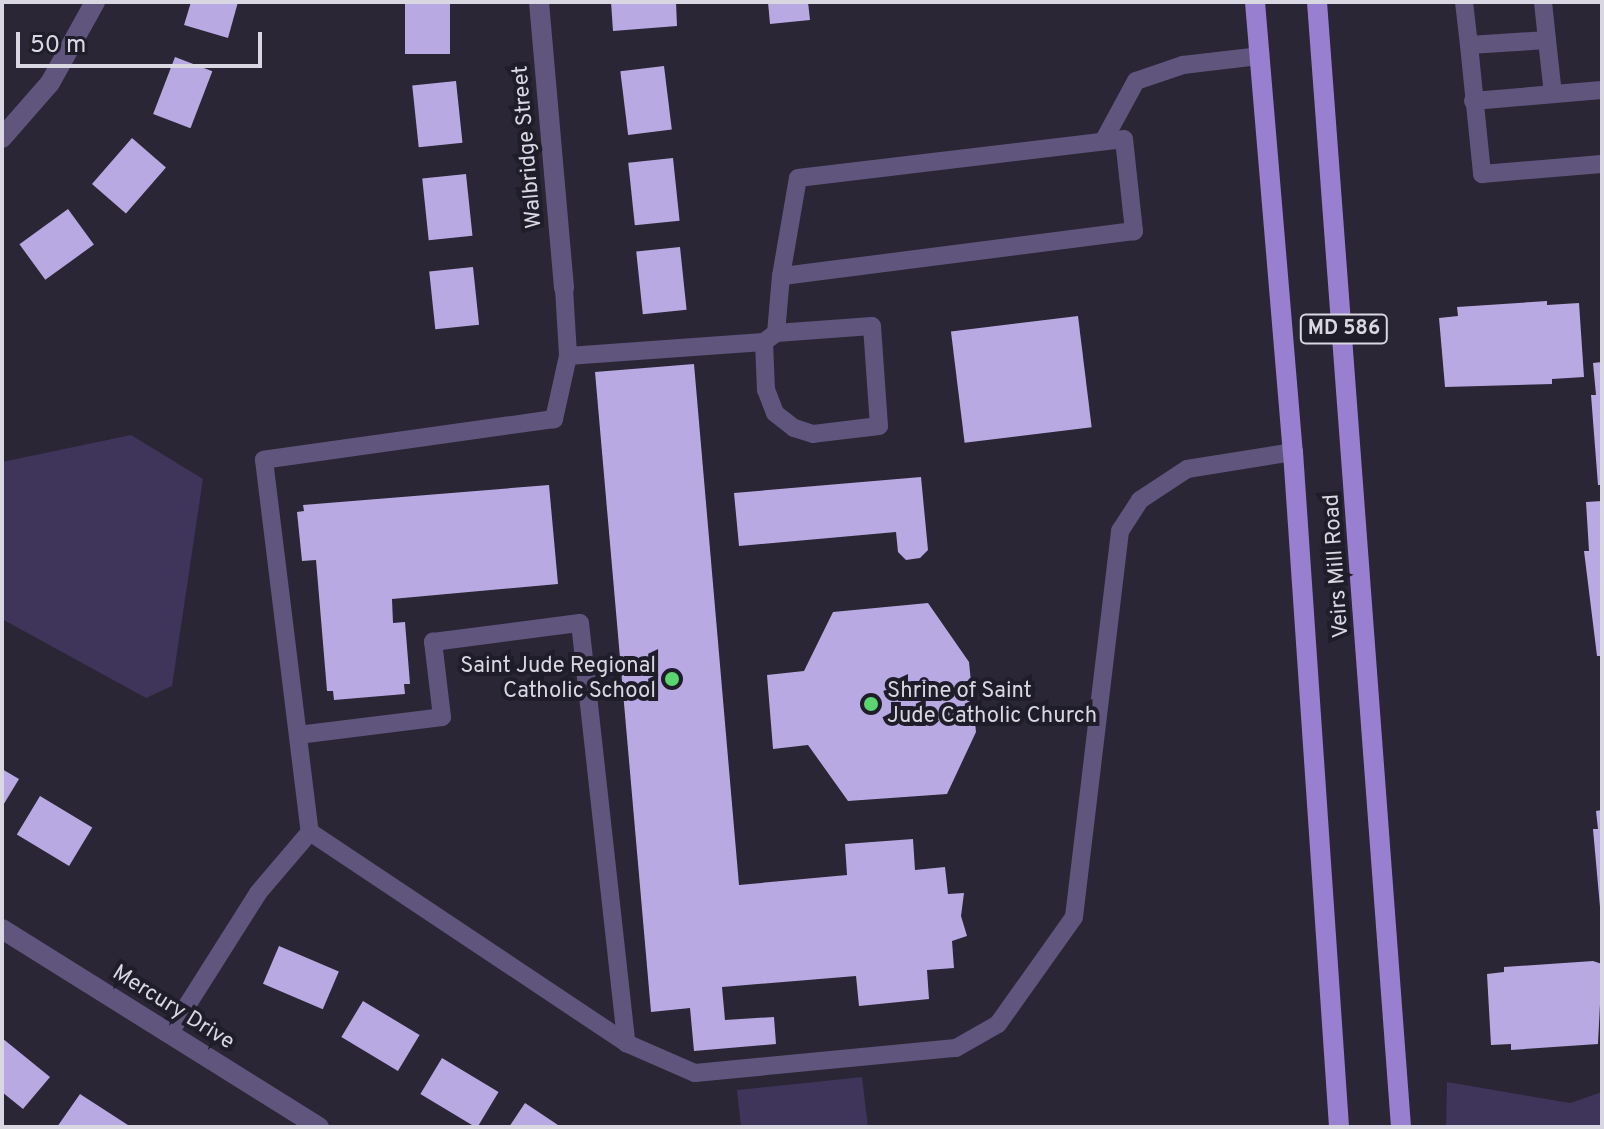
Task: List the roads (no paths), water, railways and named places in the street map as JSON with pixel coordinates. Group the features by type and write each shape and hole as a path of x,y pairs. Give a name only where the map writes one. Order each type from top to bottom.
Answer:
{"main road":[{"name":"Veirs Mill Road","path":"1255,2 1293,452 1339,1127"},
{"name":"Veirs Mill Road","path":"1317,2 1401,1127"}],"street":[{"path":"2,138 50,83 95,2"},
{"name":"Walbridge Street","path":"539,2 564,288"},
{"name":"Mercury Drive","path":"2,929 319,1127"}],"lane":[{"path":"1464,2 1482,174 1602,164"},
{"path":"1543,2 1553,94"},
{"path":"1469,45 1547,40"},
{"path":"1105,138 1136,81 1183,65 1260,56"},
{"path":"1473,101 1602,90"},
{"path":"568,356 770,338 872,326 879,426 813,434 794,428 775,413 766,390 770,338 798,178 1105,138 1124,139 1134,231 781,276"},
{"path":"169,1034 258,893 310,832 264,460 554,419 568,356 564,288"},
{"path":"310,832 626,1043 695,1073 956,1048 998,1024 1074,917 1120,531 1140,500 1187,469 1293,452"},
{"path":"298,735 442,717 433,642 580,623 626,1043"}],"place":[{"name":"Saint Jude Regional Catholic School","path":"672,679"},
{"name":"Shrine of Saint Jude Catholic Church","path":"871,704"}]}
